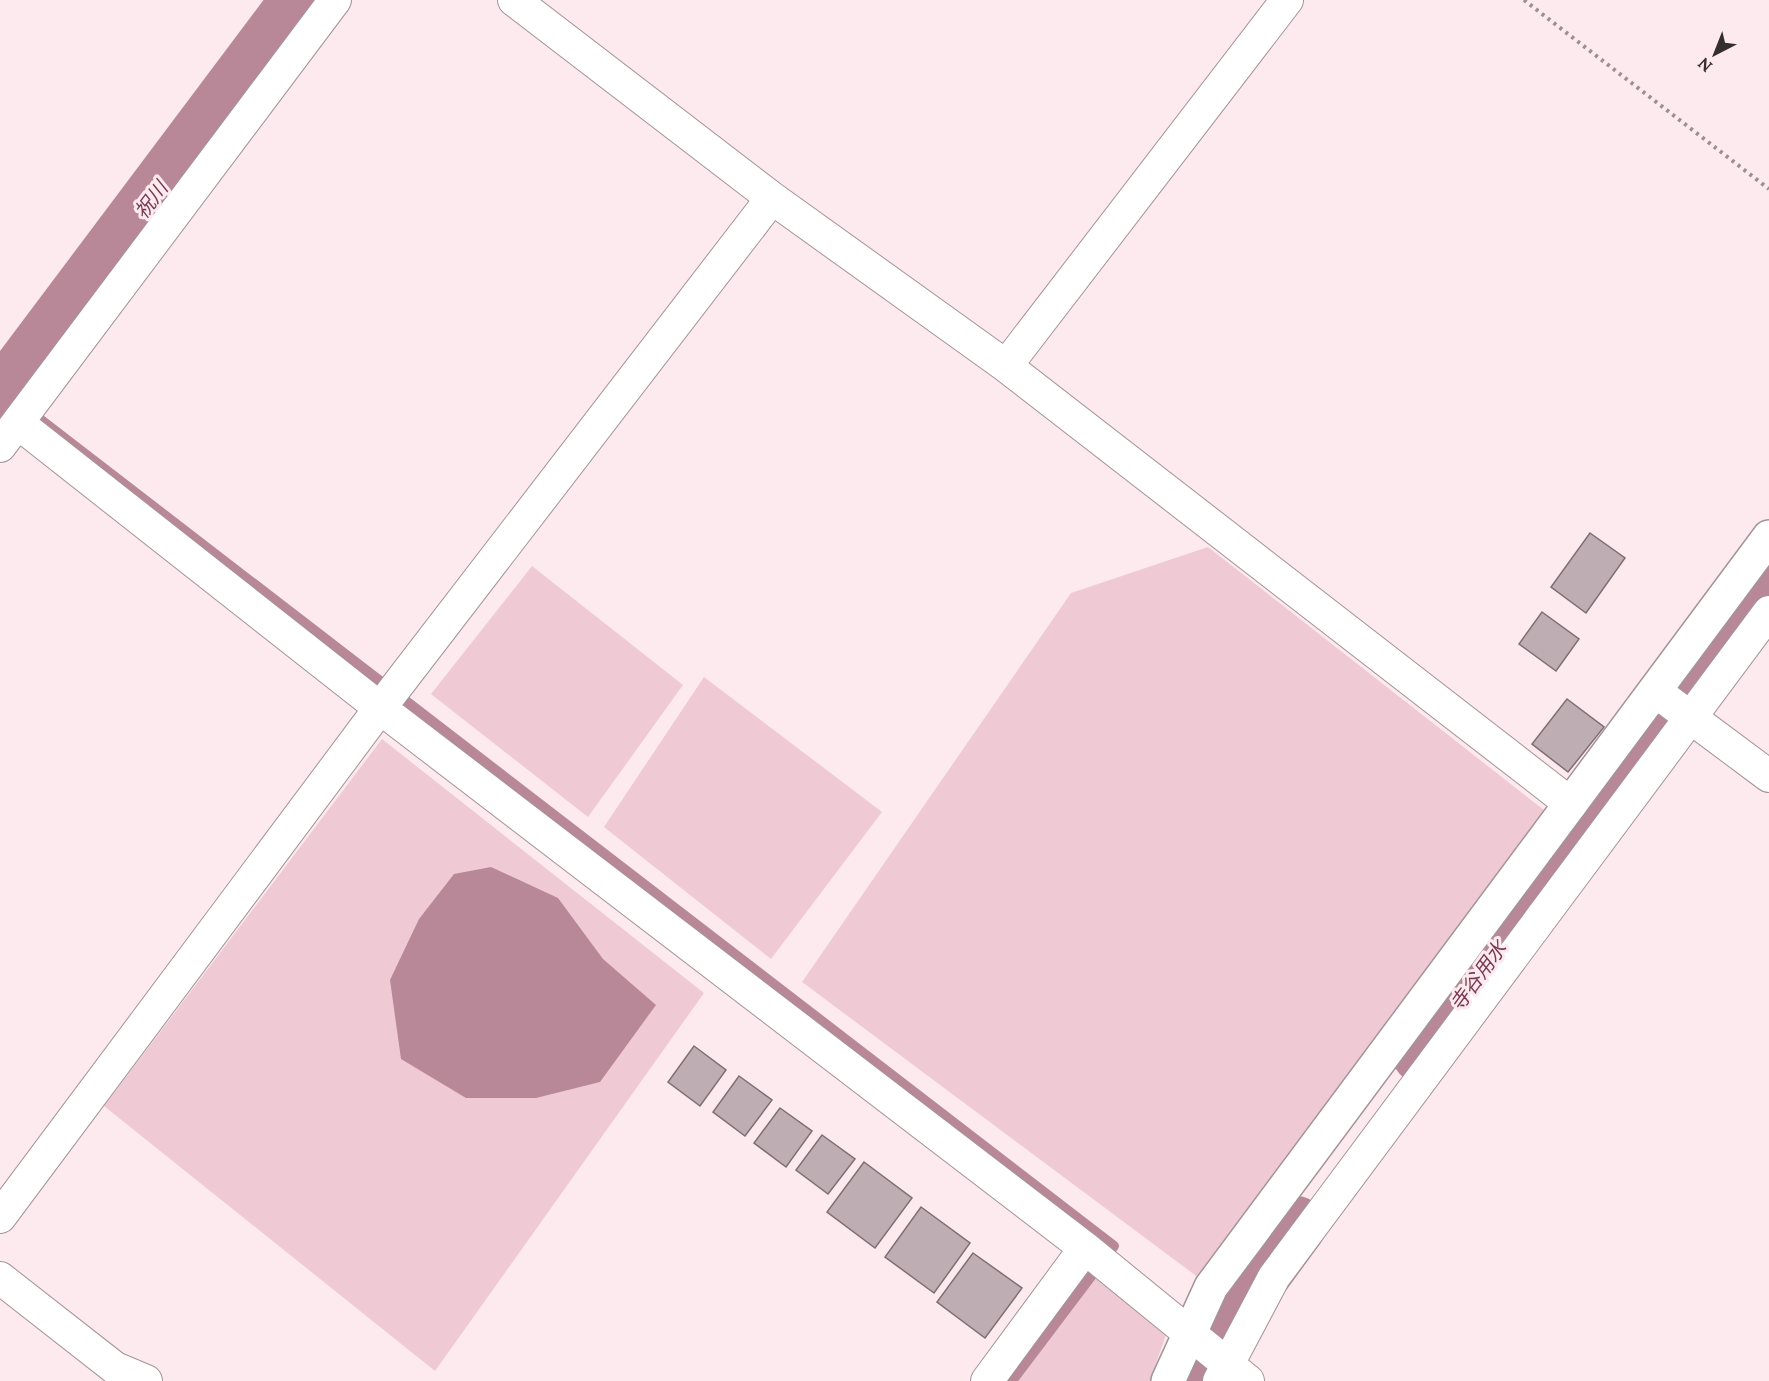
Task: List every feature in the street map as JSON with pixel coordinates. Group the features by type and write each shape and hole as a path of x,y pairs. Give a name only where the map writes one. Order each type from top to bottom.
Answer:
{"street":[{"path":"335,0 9,434 380,708 1094,1256 1217,1360"},
{"path":"514,0 772,198 1006,366 1571,804"},
{"path":"1006,366 1287,0"},
{"path":"0,1217 380,708 772,198"},
{"path":"1217,1360 1211,1287 1656,692 1769,537"},
{"path":"1168,1381 1217,1360 1274,1277 1769,612"},
{"path":"1656,692 1769,776"},
{"path":"987,1381 1094,1256"},
{"path":"0,1278 115,1368 146,1381"}],"path":[{"path":"1524,0 1769,189"}],"shaded area":[{"path":"1208,547 1558,821 1211,1287 802,982 1071,593"},
{"path":"532,566 683,685 588,817 431,694"},
{"path":"704,677 882,812 771,959 604,827"},
{"path":"382,739 704,993 435,1371 104,1106"},
{"path":"491,867 558,898 603,959 656,1005 600,1082 536,1098 466,1098 401,1059 390,980 419,919 454,874"},
{"path":"1085,1248 1171,1320 1150,1381 987,1381"}],"building":[{"path":"1590,533 1625,558 1586,613 1551,587"},
{"path":"1542,612 1579,639 1556,671 1519,644"},
{"path":"1567,699 1604,727 1568,772 1532,744"},
{"path":"694,1046 726,1070 700,1106 668,1082"},
{"path":"739,1076 772,1100 745,1136 713,1112"},
{"path":"780,1108 812,1131 786,1167 754,1143"},
{"path":"822,1135 855,1159 828,1194 796,1170"},
{"path":"864,1162 912,1198 875,1248 827,1212"},
{"path":"921,1207 970,1243 934,1293 885,1257"},
{"path":"973,1253 1022,1288 985,1338 937,1302"}],"waterway":[{"name":"祝川","path":"0,401 301,0"},
{"path":"6,393 1114,1246 1012,1381"},
{"name":"寺谷用水","path":"1422,1054 1769,575"},
{"name":"寺谷用水","path":"1194,1381 1226,1322 1296,1226"}]}
